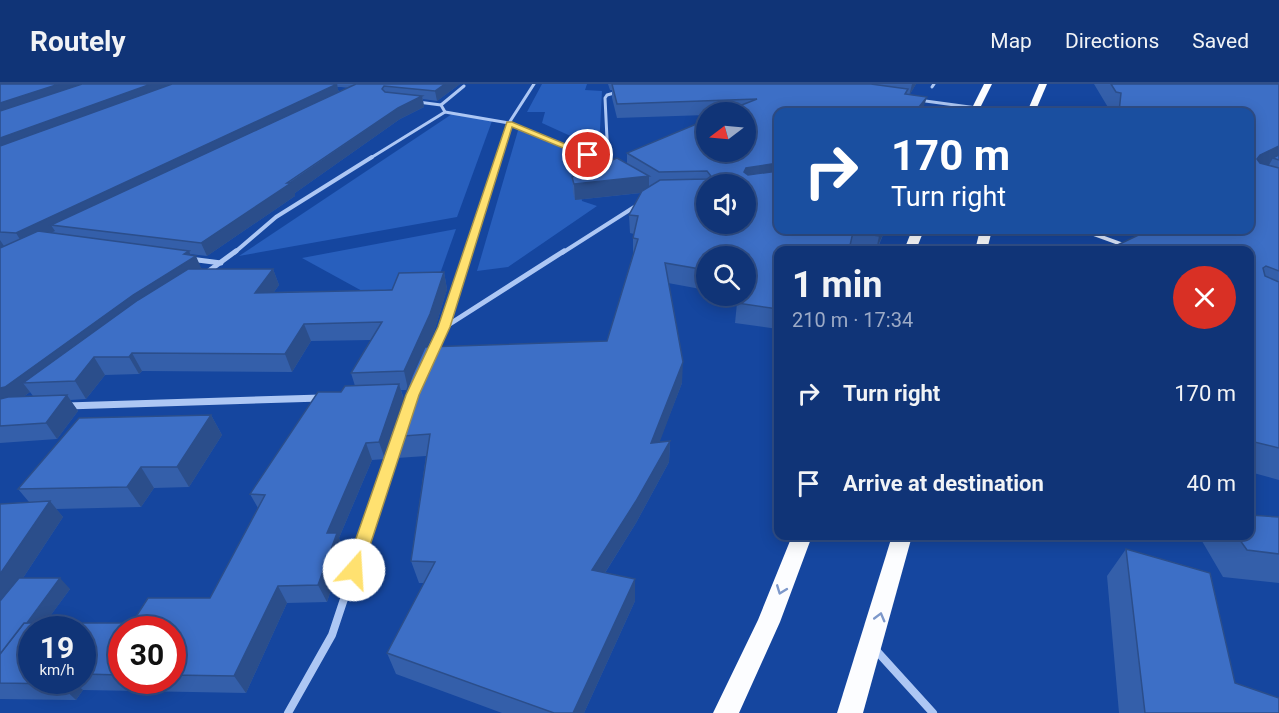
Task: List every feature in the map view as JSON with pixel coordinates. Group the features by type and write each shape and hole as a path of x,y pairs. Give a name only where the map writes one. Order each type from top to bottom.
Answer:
{"highway":[{"path":"976,108 988,84"},
{"path":"1033,108 1043,84"},
{"path":"726,713 769,622 800,540"},
{"path":"850,713 872,646 901,540"}],"main road":[{"path":"1092,234 1127,246"}],"street":[{"path":"429,357 444,327 509,123 534,84"},
{"path":"608,164 605,98 607,95 625,90 628,84"},
{"path":"410,101 441,105 464,86"},
{"path":"913,99 964,108"},
{"path":"441,105 445,112"},
{"path":"202,276 222,263 276,218 445,112 509,123 608,164 617,170"},
{"path":"444,327 648,199"},
{"path":"1124,245 1134,240"},
{"path":"187,258 222,263"},
{"path":"54,406 329,398"},
{"path":"288,713 332,635 398,439"},
{"path":"872,646 933,713"}],"shaded area":[{"path":"542,84 587,84 585,90 602,91 599,149 542,123 545,112 527,112"},
{"path":"452,114 492,121 457,217 239,256"},
{"path":"519,127 599,163 600,178 579,184 582,201 597,206 508,267 477,271"},
{"path":"456,229 436,285 364,292 302,258"}],"building":[{"path":"0,84 59,84 0,103"},
{"path":"82,84 151,84 0,138 0,111"},
{"path":"172,84 337,84 16,233 0,232 0,146"},
{"path":"356,84 445,84 435,91 384,86 382,89 385,92 422,96 398,108 201,243 51,225"},
{"path":"612,84 871,84 908,89 905,94 927,97 918,108 774,108 774,164 746,168 744,172 747,174 709,174 707,171 659,172 627,153 696,124 696,162 756,162 756,102 749,102 757,99 617,104"},
{"path":"1111,84 1279,84 1279,146 1260,155 1257,159 1260,163 1279,168 1279,271 1266,266 1263,268 1265,276 1279,282 1279,448 1254,442 1254,246 1115,246 1141,234 1254,234 1254,108 1119,108 1121,93 1116,92"},
{"path":"617,158 649,176 574,184 572,177"},
{"path":"774,172 774,234 853,234 850,246 774,246 774,308 756,306 756,246 696,246 696,268 665,263 683,362 651,443 670,441 636,501 592,570 635,579 573,713 554,713 387,653 435,562 411,561 430,434 390,437 425,347 607,341 638,239 633,238 638,216 629,215 642,191 660,180 696,179 696,234 756,234 756,174"},
{"path":"38,231 189,251 184,254 196,256 133,295 5,387 0,388 0,248"},
{"path":"188,269 273,269 255,293 392,290 399,273 444,272 430,314 404,371 351,373 382,322 304,324 285,354 132,353 129,357 94,357 75,381 23,383 138,300"},
{"path":"399,384 379,442 366,443 327,533 337,533 318,585 278,586 234,676 186,675 186,616 136,616 148,598 210,598 265,495 250,494 318,392 341,392 345,386"},
{"path":"67,395 46,423 0,426 0,399"},
{"path":"211,415 177,467 141,467 127,487 18,489 79,418"},
{"path":"50,501 0,574 0,504"},
{"path":"1254,515 1279,517 1279,554 1247,550 1240,540 1254,540"},
{"path":"1126,549 1210,573 1235,683 1279,698 1279,713 1145,713"},
{"path":"19,578 60,578 32,616 18,616 18,631 0,654 0,601"},
{"path":"96,623 108,623 108,675 96,674"},
{"path":"18,631 18,683 0,683 0,654"}],"route":[{"path":"354,570 412,395 444,327 509,123 588,155"}]}
